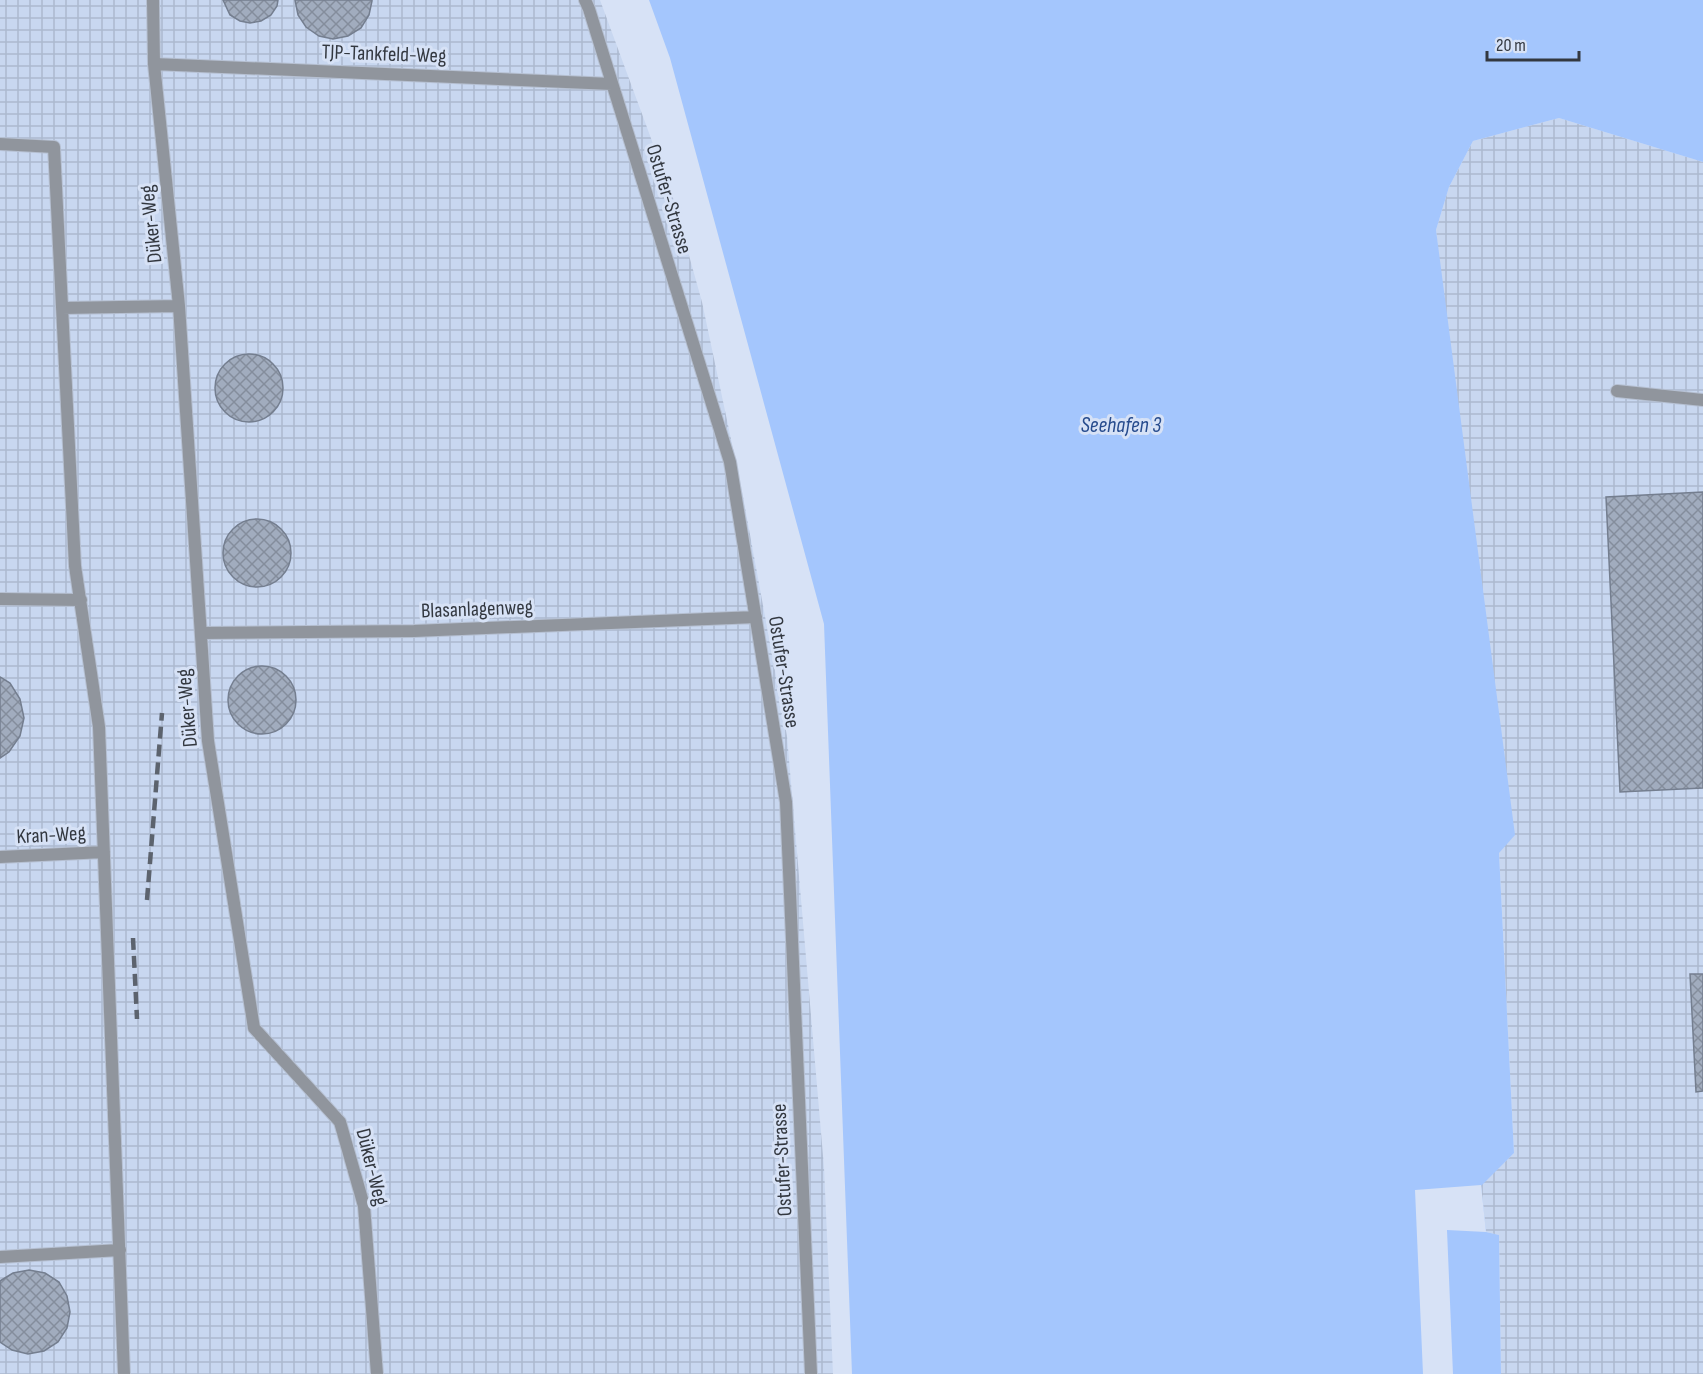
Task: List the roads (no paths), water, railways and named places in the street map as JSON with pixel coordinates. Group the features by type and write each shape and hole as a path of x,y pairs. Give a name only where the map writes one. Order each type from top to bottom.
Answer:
{"lane":[{"name":"Düker-Weg","path":"153,0 154,64 179,306 208,741 254,1028 340,1122 364,1206 377,1374"},
{"name":"Ostufer-Strasse","path":"585,0 730,462 756,617 786,802 811,1374"},
{"name":"TJP-Tankfeld-Weg","path":"154,64 612,84"},
{"path":"0,144 54,147 75,566 99,727 124,1374"},
{"path":"62,308 179,306"},
{"path":"1617,391 1703,400"},
{"path":"0,599 81,600"},
{"name":"Blasanlagenweg","path":"201,633 414,631 756,617"},
{"name":"Kran-Weg","path":"0,857 104,852"},
{"path":"0,1257 120,1250"}],"water":[{"name":"Seehafen 3","path":"649,0 1703,0 1703,162 1559,118 1473,141 1449,187 1436,230 1515,835 1499,853 1514,1153 1481,1186 1486,1232 1499,1235 1501,1374 852,1374 824,624 670,58"}],"railway":[{"path":"147,900 162,713"},
{"path":"133,938 137,1019"}]}
